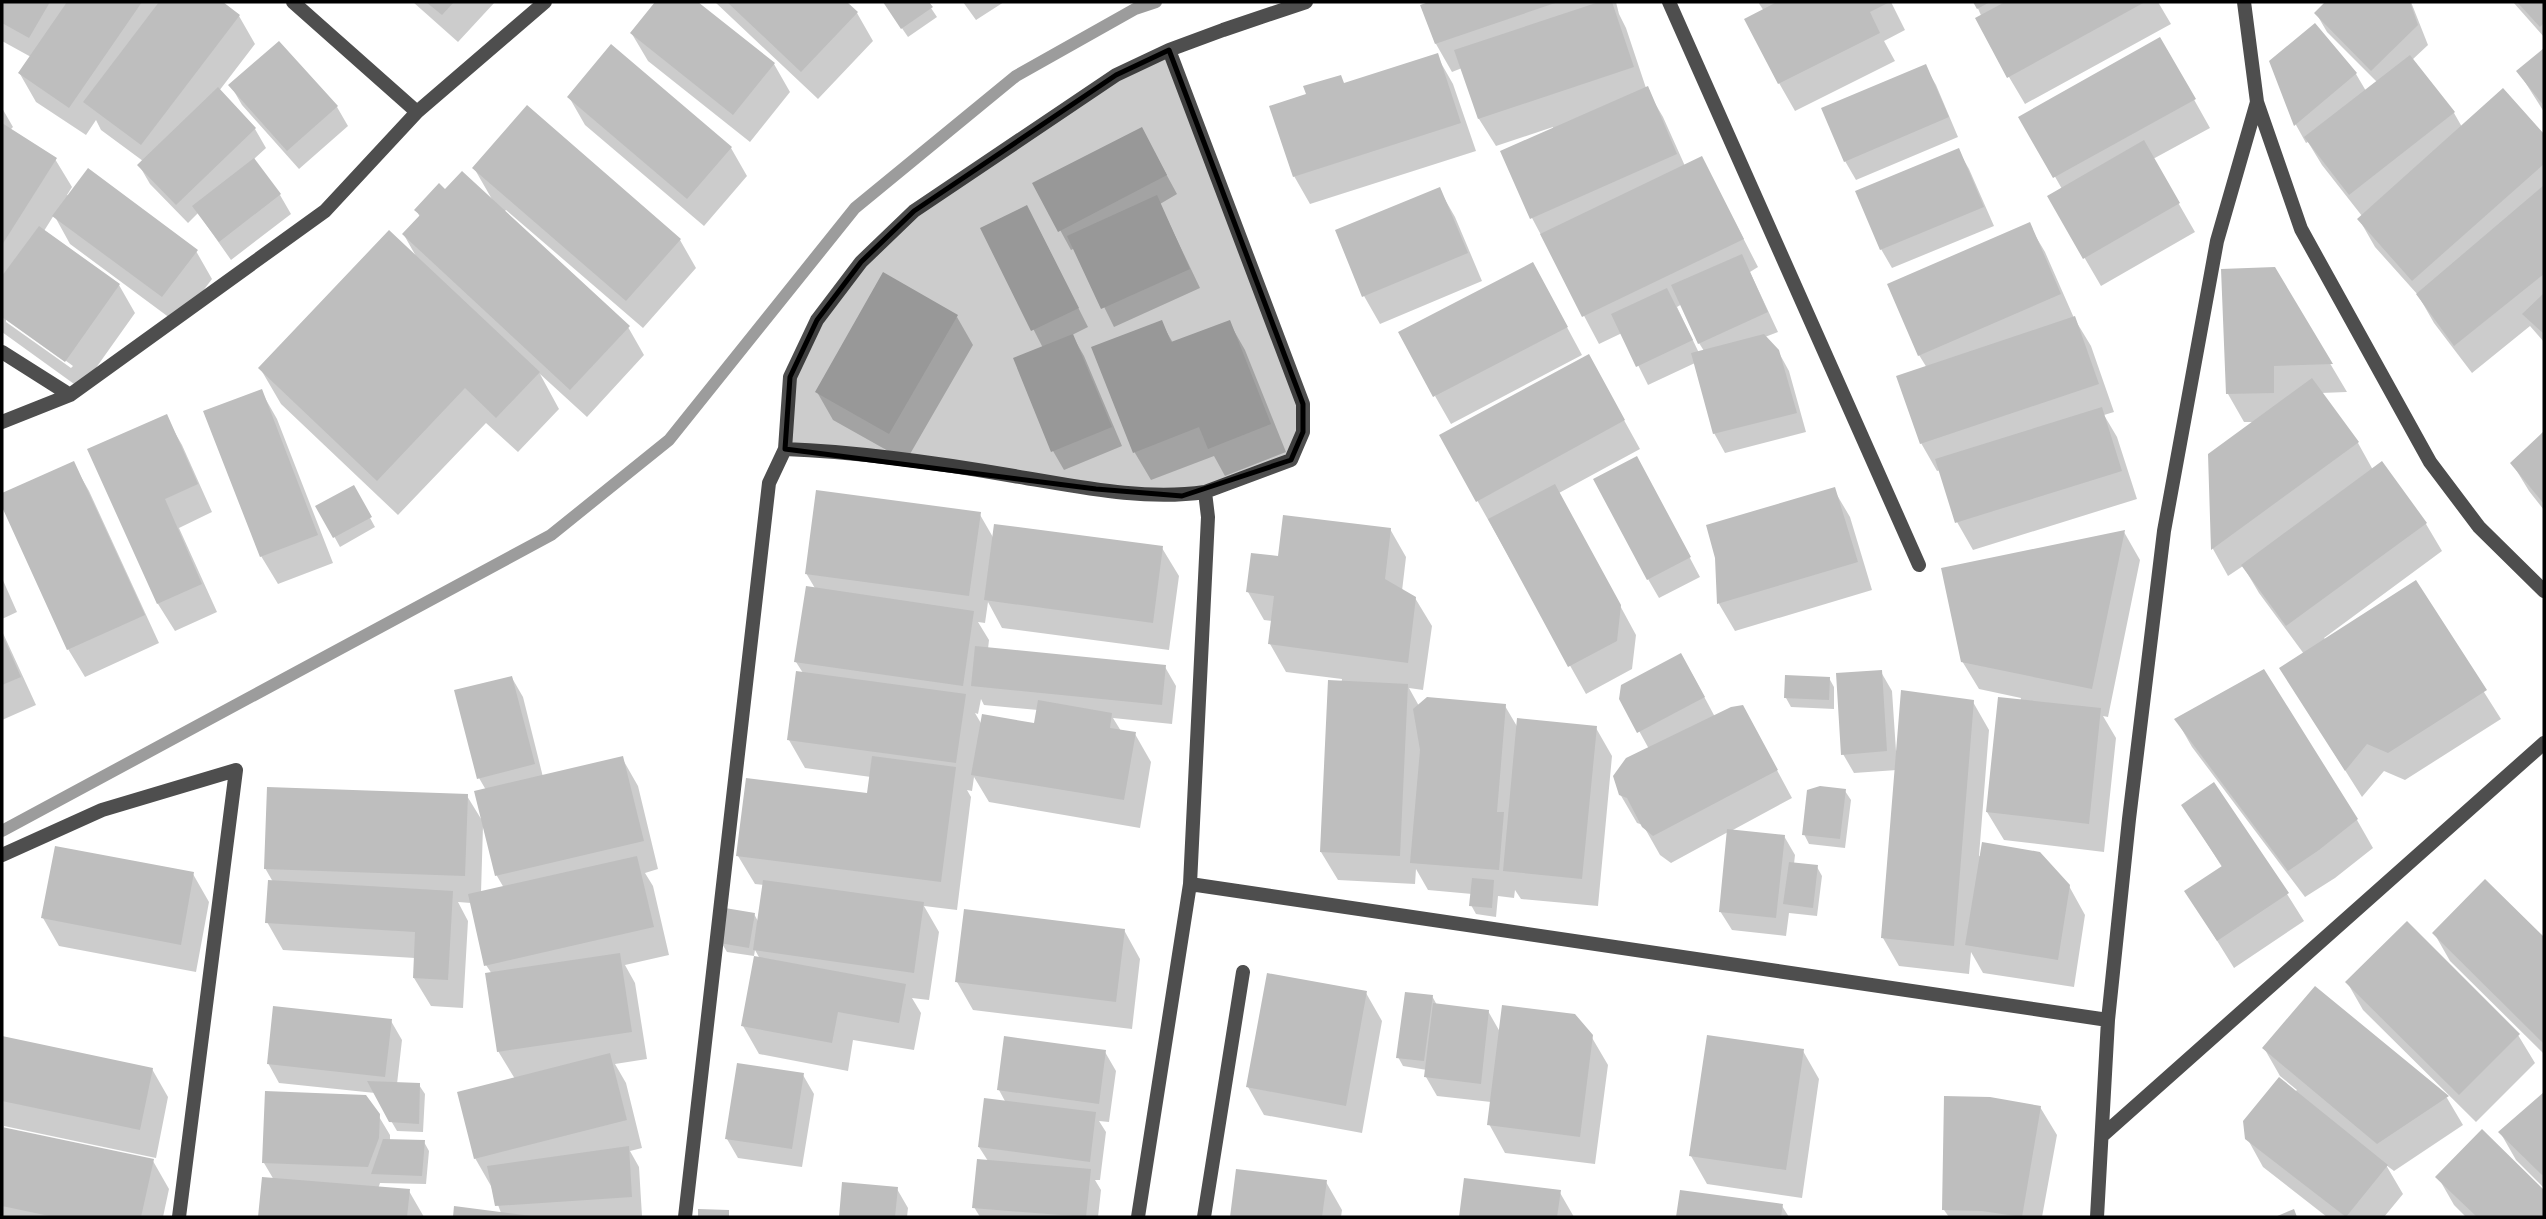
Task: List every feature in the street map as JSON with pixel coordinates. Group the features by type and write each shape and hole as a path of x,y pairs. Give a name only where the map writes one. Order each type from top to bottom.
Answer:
{"street":[{"path":"293,2 417,112"},
{"path":"2,422 70,395 325,211 417,112 545,2"},
{"path":"685,1217 769,483 785,449 790,377 817,320 861,262 914,211 1116,75 1169,50 1306,2"},
{"path":"1669,2 1919,565"},
{"path":"2244,2 2257,102 2301,229 2430,462 2479,527 2544,591"},
{"path":"785,449 825,450 1096,489 1182,496 1205,492 1291,460 1303,432 1303,404 1169,50"},
{"path":"2096,1217 2108,1020 2164,531 2217,241 2257,102"},
{"path":"2,352 70,395"},
{"path":"1138,1217 1190,884 1208,517 1205,492"},
{"path":"2102,1135 2544,743"},
{"path":"2,855 102,810 236,770 179,1217"},
{"path":"1190,884 2108,1020"},
{"path":"1203,1217 1243,972"}],"highlighted area":[{"path":"1169,50 1303,404 1303,432 1291,460 1182,496 1096,489 785,449 790,377 817,320 861,262 914,211 1116,75"}],"building":[{"path":"2,2 50,2 29,38 2,23"},
{"path":"67,2 142,2 69,108 18,73"},
{"path":"159,2 223,2 240,15 141,145 83,102"},
{"path":"426,2 454,2 442,15"},
{"path":"655,2 698,2 775,63 733,115 630,33"},
{"path":"727,2 847,2 858,12 801,72"},
{"path":"883,2 929,2 933,7 901,29"},
{"path":"1429,2 1558,2 1435,44 1420,5"},
{"path":"1599,2 1612,2 1634,67 1478,119 1454,50"},
{"path":"1777,2 1890,2 1870,12 1880,33 1778,84 1744,19"},
{"path":"1973,2 1990,2 1977,9"},
{"path":"2005,2 2145,2 2007,78 1975,18"},
{"path":"2325,2 2410,2 2418,25 2371,71 2314,13"},
{"path":"2517,2 2544,2 2544,23 2540,27"},
{"path":"2315,23 2357,73 2294,126 2269,61"},
{"path":"2160,37 2196,99 2053,178 2018,117"},
{"path":"279,41 338,106 287,151 228,85"},
{"path":"611,44 732,147 687,199 567,97"},
{"path":"2544,48 2544,106 2516,71"},
{"path":"1438,53 1461,123 1293,177 1269,106 1306,94 1303,86 1341,75 1344,83"},
{"path":"2410,55 2455,112 2349,195 2304,137"},
{"path":"1926,64 1949,117 1844,162 1821,108"},
{"path":"1648,86 1677,154 1530,219 1500,151"},
{"path":"218,87 256,128 176,205 137,165"},
{"path":"2503,88 2544,134 2544,164 2412,281 2357,219"},
{"path":"527,105 681,239 626,301 472,168"},
{"path":"2,123 57,158 2,245"},
{"path":"1142,127 1167,175 1058,232 1032,183"},
{"path":"2144,140 2180,203 2083,259 2047,196"},
{"path":"1959,148 1984,207 1880,250 1855,191"},
{"path":"1702,156 1744,239 1582,317 1540,234"},
{"path":"254,158 281,194 219,242 192,206"},
{"path":"88,168 198,250 162,297 52,216"},
{"path":"462,171 630,326 570,390 402,234 420,215 414,210 439,183 445,189"},
{"path":"2544,185 2544,274 2454,346 2416,294"},
{"path":"1440,187 1468,253 1362,297 1335,230"},
{"path":"1157,195 1190,269 1101,309 1067,236"},
{"path":"1027,205 1079,308 1031,331 980,228"},
{"path":"2030,222 2061,294 1918,356 1887,284"},
{"path":"39,226 120,284 65,362 2,317 2,276"},
{"path":"389,230 540,372 496,418 465,388 377,481 258,368"},
{"path":"1742,254 1768,312 1698,344 1671,285"},
{"path":"1533,262 1568,327 1433,397 1398,332"},
{"path":"2275,267 2333,364 2274,366 2274,393 2226,394 2221,269"},
{"path":"883,272 958,315 889,434 815,392"},
{"path":"1667,288 1693,340 1636,367 1611,314"},
{"path":"2544,293 2544,334 2522,314"},
{"path":"2075,316 2099,384 1920,444 1896,376"},
{"path":"1162,320 1171,342 1230,320 1271,424 1208,449 1199,427 1133,453 1091,347"},
{"path":"1073,334 1112,427 1051,452 1013,358"},
{"path":"1764,334 1779,350 1797,413 1713,434 1691,353"},
{"path":"1589,354 1625,420 1476,502 1439,435"},
{"path":"2312,378 2359,442 2211,550 2208,454"},
{"path":"262,389 318,535 260,557 203,411"},
{"path":"2102,407 2122,471 1955,523 1935,459"},
{"path":"167,414 198,484 165,499 202,584 157,604 87,449"},
{"path":"2544,431 2544,504 2510,463"},
{"path":"1637,456 1691,557 1647,580 1593,479"},
{"path":"74,461 145,615 67,650 2,507 2,493"},
{"path":"2382,461 2427,523 2286,626 2241,565"},
{"path":"1555,484 1621,605 1617,641 1568,667 1488,519"},
{"path":"354,485 372,517 333,538 315,506"},
{"path":"1835,487 1858,562 1717,604 1715,558 1706,525"},
{"path":"816,490 981,512 969,596 805,574"},
{"path":"1283,515 1391,528 1385,579 1416,597 1408,663 1268,644 1274,596 1246,592 1251,553 1278,556"},
{"path":"994,524 1163,546 1153,623 984,600"},
{"path":"2125,530 2092,689 1961,662 1941,568"},
{"path":"2416,580 2487,690 2388,753 2367,744 2345,771 2279,668"},
{"path":"806,586 974,611 963,686 794,662"},
{"path":"2,634 21,677 2,685"},
{"path":"975,646 1166,665 1162,705 971,686"},
{"path":"1681,653 1705,697 1637,733 1619,699 1621,685"},
{"path":"2264,669 2358,819 2288,871 2174,719"},
{"path":"1882,670 1887,751 1841,755 1836,673"},
{"path":"796,671 966,694 956,763 787,740"},
{"path":"1785,675 1830,677 1829,700 1784,698"},
{"path":"512,676 535,764 477,779 454,690"},
{"path":"1328,680 1408,684 1400,856 1320,852"},
{"path":"1901,690 1974,700 1954,946 1881,938"},
{"path":"1427,697 1506,704 1497,812 1504,812 1499,870 1410,863 1420,750 1413,709"},
{"path":"1998,697 2101,708 2089,824 1986,812"},
{"path":"1038,700 1112,713 1110,728 1136,732 1124,800 971,775 982,714 1034,723"},
{"path":"1743,705 1778,770 1653,836 1642,827 1627,798 1619,795 1613,776 1626,758 1731,707"},
{"path":"1517,718 1597,726 1582,879 1503,871"},
{"path":"623,756 644,841 495,876 474,791"},
{"path":"872,756 956,767 941,882 736,856 746,778 867,793"},
{"path":"2214,782 2289,893 2217,941 2184,891 2222,866 2181,805"},
{"path":"1820,786 1846,789 1840,839 1802,835 1807,790"},
{"path":"267,787 468,794 465,876 264,869"},
{"path":"1727,829 1785,835 1776,918 1719,912"},
{"path":"1982,842 2040,852 2070,885 2058,960 1965,945"},
{"path":"55,846 194,872 181,945 41,918"},
{"path":"637,856 654,927 484,966 468,894"},
{"path":"1789,862 1818,865 1813,908 1783,904"},
{"path":"1472,878 1494,880 1492,908 1469,906"},
{"path":"2485,879 2544,937 2544,1044 2432,933"},
{"path":"268,880 453,891 448,980 413,978 415,932 265,923"},
{"path":"763,880 924,902 914,973 753,950"},
{"path":"725,908 755,913 749,948 719,943"},
{"path":"964,909 1125,929 1116,1002 955,982"},
{"path":"2407,921 2520,1034 2459,1095 2345,982"},
{"path":"620,953 632,1032 497,1052 485,973"},
{"path":"754,956 906,984 899,1023 838,1012 832,1043 741,1026"},
{"path":"1267,973 1367,991 1346,1106 1246,1087"},
{"path":"2315,986 2449,1096 2377,1144 2262,1048"},
{"path":"1405,992 1433,995 1424,1061 1396,1058"},
{"path":"1433,1003 1489,1010 1481,1084 1424,1077"},
{"path":"1502,1005 1575,1014 1593,1035 1580,1137 1487,1125"},
{"path":"273,1006 392,1019 385,1077 267,1064"},
{"path":"1707,1035 1804,1049 1786,1170 1689,1156"},
{"path":"2,1036 153,1068 140,1130 2,1101"},
{"path":"1004,1036 1106,1050 1099,1104 997,1090"},
{"path":"610,1053 627,1120 474,1159 457,1092"},
{"path":"737,1063 804,1073 792,1149 725,1139"},
{"path":"2279,1077 2388,1165 2346,1217 2245,1139 2243,1121"},
{"path":"367,1081 420,1083 419,1124 389,1122"},
{"path":"265,1091 366,1095 380,1114 379,1138 368,1167 262,1163"},
{"path":"2544,1092 2544,1174 2542,1175 2498,1132"},
{"path":"1944,1096 1990,1097 2041,1106 2022,1217 1982,1211 1942,1210"},
{"path":"984,1098 1096,1112 1090,1162 978,1147"},
{"path":"2,1127 154,1159 141,1217 54,1217 2,1206"},
{"path":"2482,1129 2544,1190 2544,1217 2477,1217 2435,1177"},
{"path":"383,1139 425,1140 422,1176 371,1174"},
{"path":"629,1146 632,1197 495,1206 487,1166"},
{"path":"977,1159 1091,1169 1086,1217 972,1208"},
{"path":"1236,1169 1327,1180 1322,1217 1230,1217"},
{"path":"262,1177 410,1189 407,1217 258,1217"},
{"path":"1464,1178 1561,1190 1557,1217 1459,1217"},
{"path":"842,1182 898,1187 895,1217 839,1217"},
{"path":"1680,1190 1783,1204 1781,1217 1676,1217"},
{"path":"454,1206 532,1216 532,1217 453,1217"},
{"path":"698,1209 729,1210 729,1217 698,1217"},
{"path":"2294,1209 2297,1217 2275,1217"}],"waterway":[{"path":"2,831 551,535 669,440 855,208 1016,76 1135,9 1156,2"}]}
